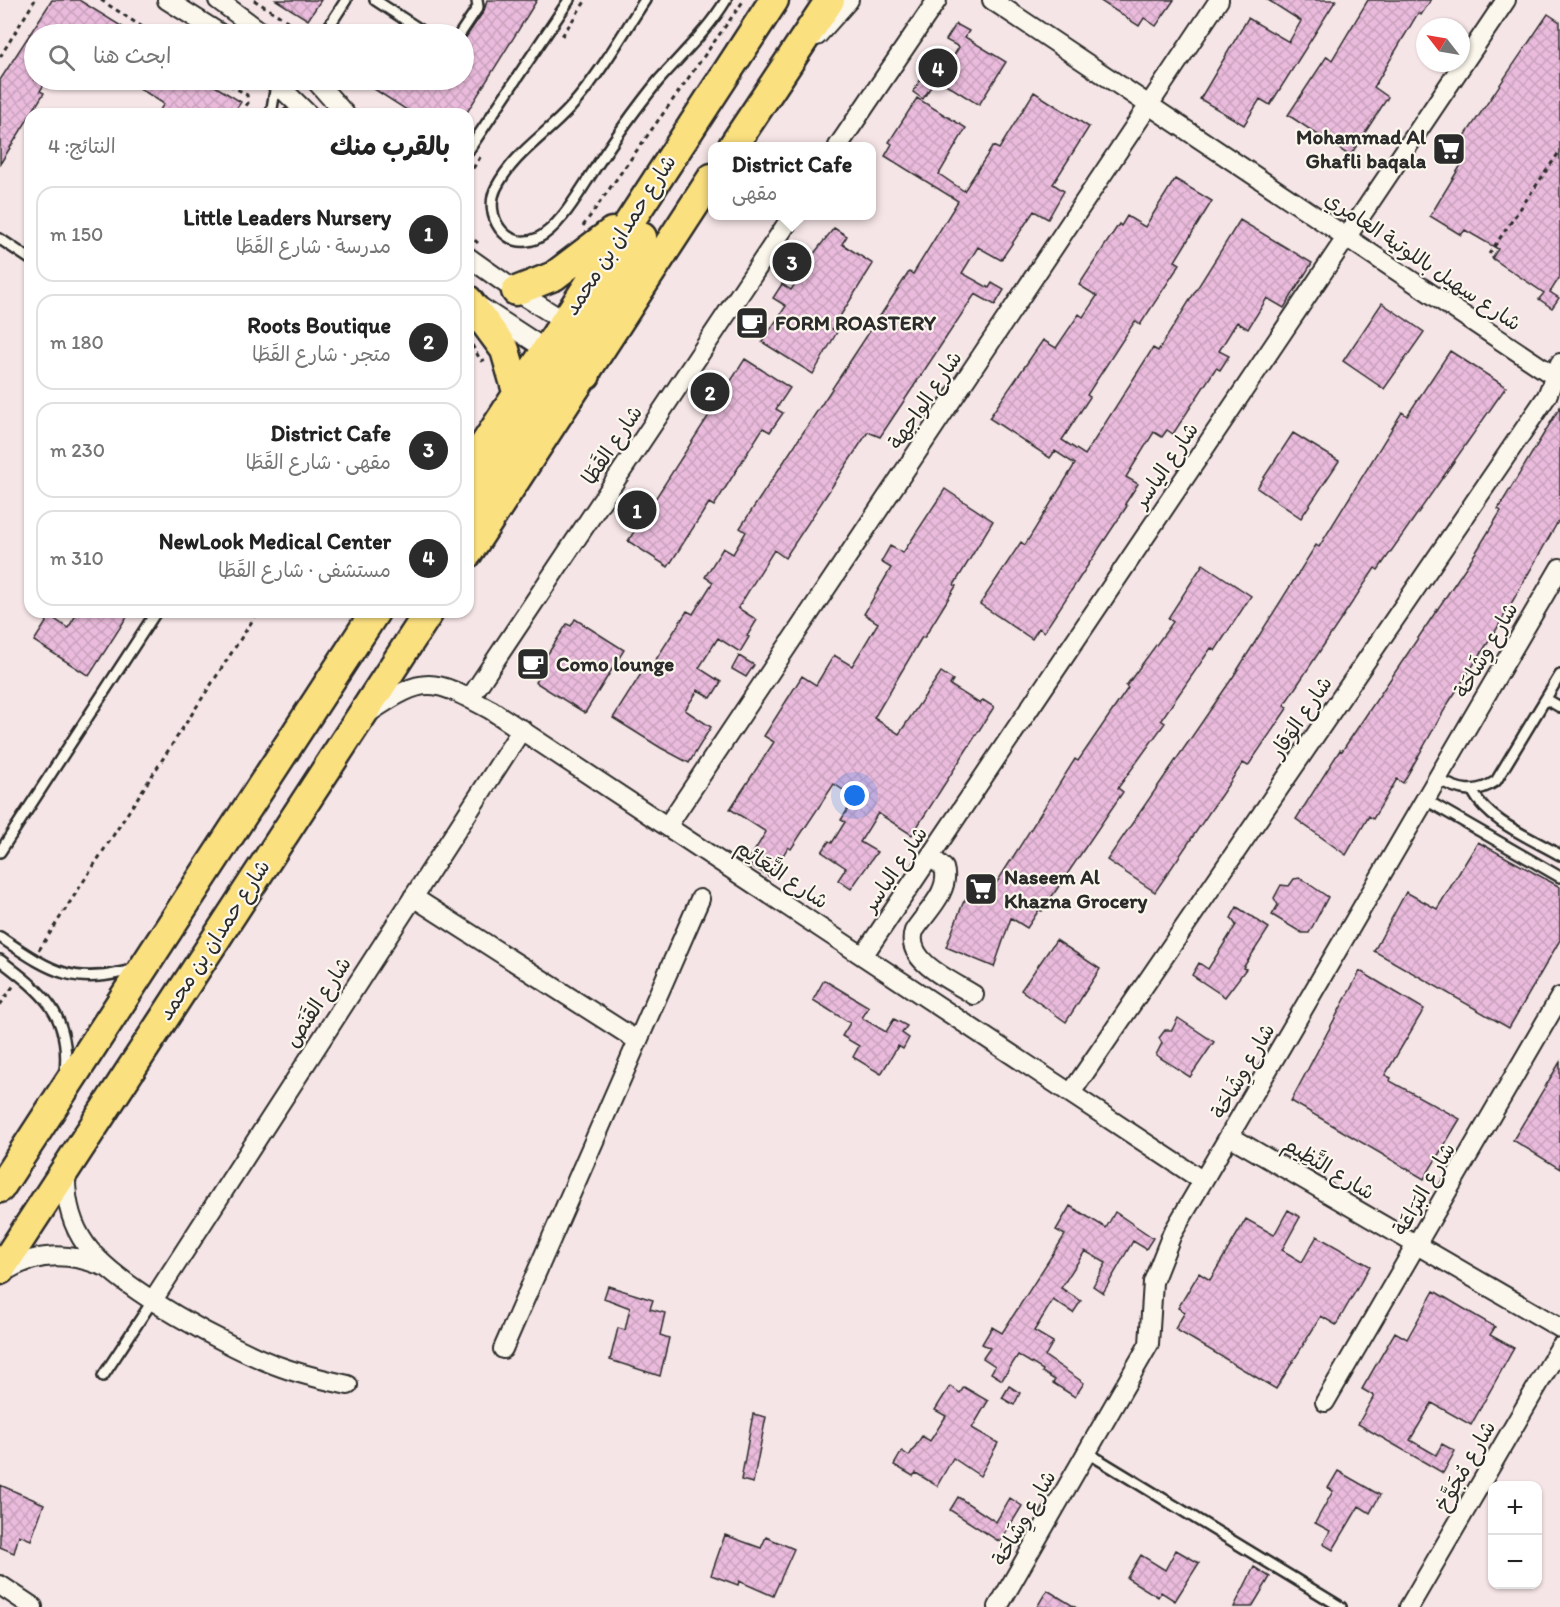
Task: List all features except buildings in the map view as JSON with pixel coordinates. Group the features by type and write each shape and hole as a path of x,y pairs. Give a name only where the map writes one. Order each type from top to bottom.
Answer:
{"main road":[{"name":"شارع حمدان بن محمد","path":"474,541 566,362 583,334 635,213 774,0"},
{"path":"736,142 830,0"},
{"path":"583,334 693,154 702,133 701,111"},
{"name":"شارع حمدان بن محمد","path":"474,461 518,395 566,362 583,334 708,183"},
{"path":"516,291 554,276 570,266 635,213"},
{"path":"474,307 505,350 518,395"},
{"path":"474,507 566,362"},
{"path":"0,1188 371,618"},
{"name":"شارع حمدان بن محمد","path":"0,1270 425,618"}],"street":[{"path":"167,0 205,24"},
{"path":"218,0 250,24"},
{"path":"794,53 828,26 849,0"},
{"path":"841,142 937,0"},
{"name":"شارع سهيل باللوتية العامري","path":"992,0 1347,237 1558,373"},
{"name":"شارع الواجهة","path":"668,825 1219,0"},
{"name":"شارع الياسر","path":"863,956 1506,0"},
{"path":"284,90 302,108"},
{"path":"325,90 340,108"},
{"name":"شارع القَطَا","path":"470,699 789,220"},
{"path":"474,261 583,334"},
{"path":"474,303 566,362"},
{"name":"شارع الوَقار","path":"1071,1093 1547,396 1558,373"},
{"name":"شارع وِشَاحَة","path":"998,1607 1149,1344 1154,1282 1161,1257 1560,568"},
{"name":"شارع النَّعَائِم","path":"356,722 405,689 420,684 436,684 470,699 522,729 668,825 1203,1181"},
{"name":"شارع القَنَص","path":"153,1300 522,729"},
{"path":"930,856 944,868 946,880 942,891 914,931 914,952 924,962 974,995"},
{"path":"413,897 638,1041"},
{"path":"503,1349 700,899"},
{"name":"شارع البَرَاعَة","path":"1325,1402 1560,997"},
{"name":"شارع النَّظِيم","path":"1231,1137 1560,1328"},
{"path":"66,1167 67,1199 77,1230 85,1244 107,1268 153,1300 247,1352 279,1367 348,1384"},
{"path":"0,1275 28,1260 48,1256 68,1256 107,1268"},
{"name":"شارع مُجَوَّخ","path":"1409,1607 1560,1347"},
{"path":"0,1585 33,1607"}],"lane":[{"path":"330,24 346,0"},
{"path":"375,0 412,24"},
{"path":"467,24 478,7 477,0"},
{"path":"474,142 569,0"},
{"path":"645,0 572,107 525,150 496,187 491,203 493,220 504,234 520,240 537,238 551,227 577,195 642,102 707,27 726,0"},
{"path":"274,108 275,90"},
{"path":"0,239 24,255"},
{"path":"0,852 152,618"},
{"path":"1438,779 1462,791 1473,792 1485,789 1504,771 1560,675"},
{"path":"1546,699 1560,707"},
{"path":"1473,792 1480,803 1495,816 1560,855"},
{"path":"1426,800 1560,877"},
{"path":"0,937 56,971 81,977 112,976 143,966"},
{"path":"0,960 21,976 49,1003 62,1028 67,1056 63,1094"},
{"name":"شارع القَنَص","path":"103,1376 153,1300"},
{"path":"1088,1453 1341,1607"}],"path":[{"path":"0,57 35,0"},
{"path":"101,0 138,24"},
{"path":"254,0 292,24"},
{"path":"579,231 744,0"},
{"path":"238,90 247,96 248,103 244,108"},
{"path":"1490,254 1560,151"},
{"path":"33,959 254,618"},
{"path":"0,1005 21,976"}],"place":[{"name":"NewLook Medical Center","path":"938,68"},
{"name":"Mohammad Al Ghafli baqala","path":"1449,149"},
{"name":"District Cafe","path":"792,262"},
{"name":"FORM ROASTERY","path":"752,323"},
{"name":"Roots Boutique","path":"710,392"},
{"name":"Little Leaders Nursery","path":"637,510"},
{"name":"Como lounge","path":"533,664"},
{"name":"Naseem Al Khazna Grocery","path":"981,889"}]}
